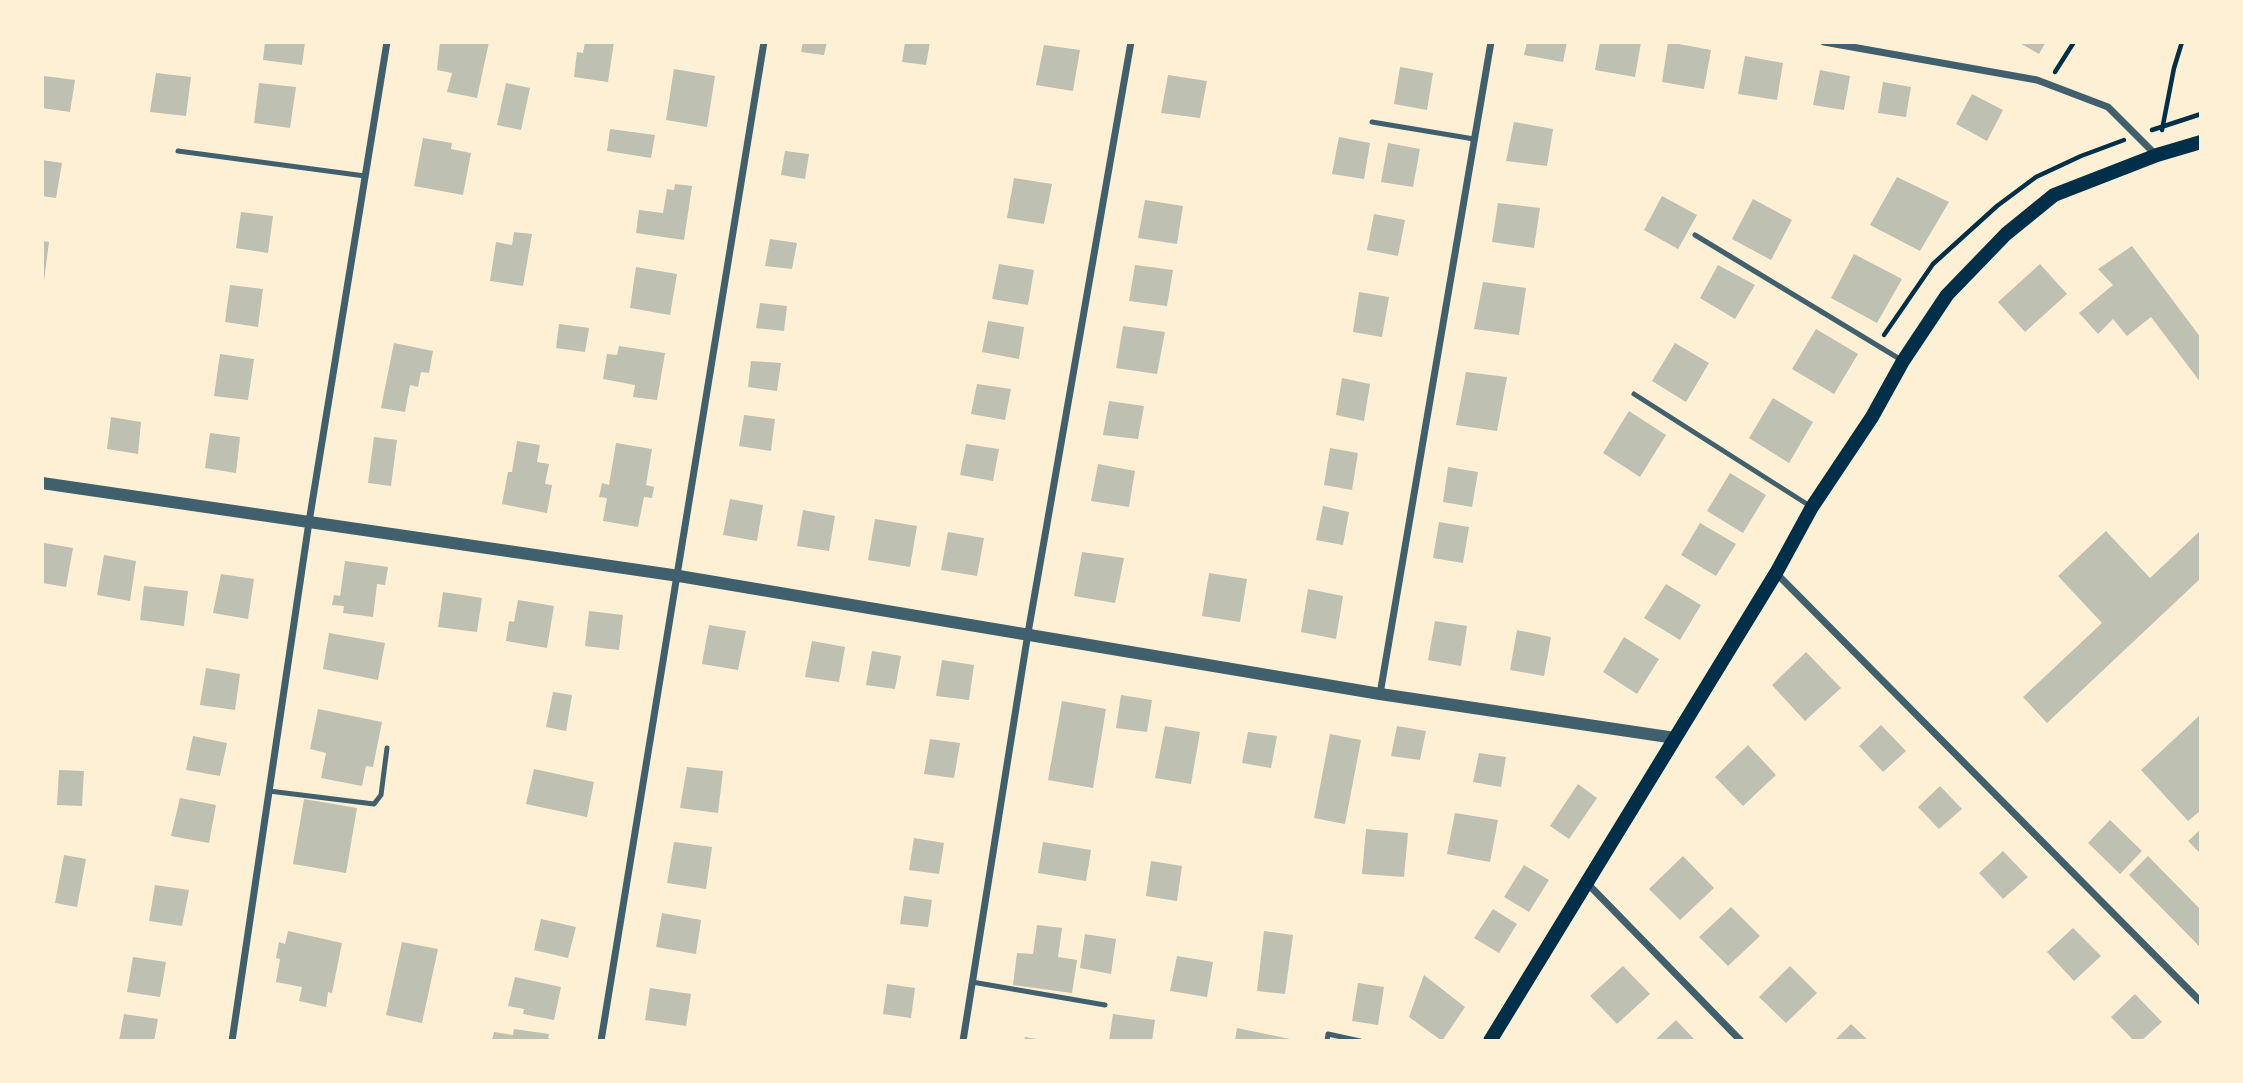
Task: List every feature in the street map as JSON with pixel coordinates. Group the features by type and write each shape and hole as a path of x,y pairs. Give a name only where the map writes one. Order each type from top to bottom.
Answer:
{"main road":[{"path":"1490,1041 1776,573 1812,507 1872,417 1903,361 1947,295 2006,234 2054,195 2157,155 2201,142"}],"street":[{"path":"232,1041 309,522 387,42"},
{"path":"601,1041 765,42"},
{"path":"963,1041 1028,633 1132,42"},
{"path":"1380,694 1491,42"},
{"path":"1824,42 2037,80 2108,107 2157,155"},
{"path":"42,483 679,576 1380,694 1675,738"},
{"path":"1776,573 2201,1002"},
{"path":"1587,884 1741,1041"}],"lane":[{"path":"1371,122 1474,139"},
{"path":"178,151 365,176"},
{"path":"1695,235 1903,361"},
{"path":"1634,394 1812,507"},
{"path":"269,791 374,804 381,795 387,748"},
{"path":"972,982 1105,1005"},
{"path":"1327,1041 1328,1034 1360,1041"}],"path":[{"path":"2048,84 2074,42"},
{"path":"2157,155 2174,68 2182,42"}],"building":[{"path":"265,42 305,42 302,65 263,60"},
{"path":"440,42 489,42 477,98 447,92 452,73 437,70"},
{"path":"585,42 614,42 608,82 574,77 577,52 583,53"},
{"path":"803,42 827,42 824,55 801,52"},
{"path":"905,42 930,42 926,65 902,62"},
{"path":"1527,42 1567,42 1563,62 1524,55"},
{"path":"1600,42 1641,42 1635,77 1595,70"},
{"path":"1668,42 1711,50 1704,89 1662,82"},
{"path":"2018,42 2046,42 2039,54"},
{"path":"1044,45 1080,50 1073,91 1036,85"},
{"path":"1745,56 1783,63 1777,100 1738,94"},
{"path":"1400,67 1433,73 1427,110 1394,104"},
{"path":"674,69 715,76 707,127 666,120"},
{"path":"1820,70 1850,76 1844,110 1813,105"},
{"path":"156,73 191,77 186,116 150,112"},
{"path":"1168,75 1207,81 1200,118 1161,113"},
{"path":"44,76 75,80 70,112 42,108"},
{"path":"1883,82 1911,87 1906,117 1878,113"},
{"path":"259,83 296,87 290,128 254,123"},
{"path":"506,83 530,88 521,130 497,125"},
{"path":"1972,94 2003,110 1987,141 1956,124"},
{"path":"1514,122 1553,129 1547,166 1506,161"},
{"path":"610,129 655,135 651,158 607,151"},
{"path":"1339,137 1370,143 1364,179 1332,174"},
{"path":"423,138 452,143 451,149 471,153 463,195 414,186"},
{"path":"1388,143 1420,149 1413,187 1381,182"},
{"path":"785,151 809,154 805,179 781,175"},
{"path":"42,160 62,163 56,198 42,196"},
{"path":"1897,177 1949,202 1920,251 1870,225"},
{"path":"1014,178 1052,184 1044,224 1007,218"},
{"path":"675,184 692,186 684,240 636,233 639,210 663,213 667,189 674,190"},
{"path":"1662,196 1697,215 1678,249 1644,230"},
{"path":"1753,199 1792,220 1771,260 1732,239"},
{"path":"1145,200 1183,206 1177,244 1138,238"},
{"path":"1498,203 1540,208 1534,248 1492,242"},
{"path":"241,212 273,216 268,253 236,248"},
{"path":"1374,214 1405,220 1398,256 1367,250"},
{"path":"514,232 532,234 523,286 490,281 496,242 512,245"},
{"path":"770,239 797,243 792,269 765,266"},
{"path":"42,241 49,242 44,281 42,281"},
{"path":"2132,246 2201,338 2201,383 2151,317 2127,336 2113,319 2098,334 2079,313 2113,285 2098,269"},
{"path":"1854,254 1902,279 1877,323 1831,298"},
{"path":"999,264 1034,270 1028,305 992,299"},
{"path":"2040,264 2067,294 2025,332 1998,302"},
{"path":"1135,265 1173,270 1167,306 1129,301"},
{"path":"1718,265 1755,285 1735,319 1700,298"},
{"path":"636,267 677,274 670,315 630,308"},
{"path":"1483,282 1526,288 1519,335 1474,329"},
{"path":"230,285 263,289 258,327 225,322"},
{"path":"1359,292 1389,297 1382,337 1353,332"},
{"path":"760,303 787,306 784,331 756,328"},
{"path":"988,321 1024,327 1019,359 982,352"},
{"path":"559,324 589,328 585,352 556,348"},
{"path":"1123,326 1165,332 1157,374 1116,368"},
{"path":"1816,329 1858,354 1834,394 1792,369"},
{"path":"394,343 433,351 429,373 421,372 418,387 410,385 405,412 381,408"},
{"path":"1675,343 1709,363 1686,402 1652,381"},
{"path":"619,346 665,353 657,400 633,397 635,385 603,379 607,354 617,355"},
{"path":"220,354 254,359 248,400 214,396"},
{"path":"751,361 781,363 777,391 748,387"},
{"path":"1466,372 1507,377 1497,431 1456,425"},
{"path":"1342,378 1370,384 1364,421 1336,415"},
{"path":"977,384 1011,389 1005,420 971,414"},
{"path":"1773,398 1813,422 1789,463 1749,438"},
{"path":"1109,401 1144,406 1138,439 1103,435"},
{"path":"1629,411 1666,435 1640,477 1603,453"},
{"path":"744,415 775,419 771,451 739,446"},
{"path":"111,417 141,422 138,454 107,449"},
{"path":"210,433 240,437 236,473 205,468"},
{"path":"374,437 397,440 391,486 368,483"},
{"path":"517,441 540,445 537,462 549,464 545,484 552,485 547,513 502,504 508,472 512,472"},
{"path":"616,443 652,449 646,485 654,487 652,498 644,497 638,527 603,521 607,498 599,497 602,483 609,485"},
{"path":"966,444 999,449 993,481 960,475"},
{"path":"1330,448 1358,453 1352,490 1324,485"},
{"path":"1098,464 1135,471 1129,507 1091,501"},
{"path":"1448,467 1478,472 1472,507 1443,502"},
{"path":"1730,473 1766,495 1743,533 1707,511"},
{"path":"730,499 763,505 757,541 723,535"},
{"path":"1323,506 1349,512 1343,545 1316,540"},
{"path":"803,510 835,516 829,551 797,546"},
{"path":"875,519 917,526 910,567 868,560"},
{"path":"1439,522 1469,527 1463,563 1433,558"},
{"path":"1700,523 1736,544 1716,576 1681,555"},
{"path":"2201,530 2201,578 2047,723 2023,697 2102,623 2058,576 2106,531 2150,578"},
{"path":"948,532 984,538 977,576 941,570"},
{"path":"44,543 73,548 66,587 42,583"},
{"path":"1082,552 1124,558 1115,603 1074,596"},
{"path":"104,555 136,561 130,601 97,595"},
{"path":"345,561 388,567 385,585 377,584 373,617 343,613 344,606 332,605 334,595 340,596"},
{"path":"1209,573 1247,579 1240,622 1202,616"},
{"path":"221,574 254,579 248,619 213,613"},
{"path":"1666,584 1701,605 1680,640 1644,618"},
{"path":"144,586 188,591 184,626 140,620"},
{"path":"1308,589 1343,596 1336,639 1301,632"},
{"path":"443,592 482,598 477,632 438,627"},
{"path":"518,600 554,606 547,648 506,641 509,621 514,622"},
{"path":"589,611 623,615 619,650 585,646"},
{"path":"1435,621 1467,626 1461,666 1428,660"},
{"path":"709,625 746,631 738,670 702,664"},
{"path":"1517,630 1551,637 1544,676 1510,670"},
{"path":"329,633 385,643 378,680 323,669"},
{"path":"1624,637 1659,659 1637,694 1603,672"},
{"path":"812,641 845,647 839,682 805,677"},
{"path":"872,651 901,656 895,689 866,685"},
{"path":"1806,652 1841,688 1805,721 1772,685"},
{"path":"942,660 974,665 969,700 936,696"},
{"path":"206,668 240,674 235,710 200,705"},
{"path":"553,692 572,695 566,731 546,727"},
{"path":"1121,695 1152,700 1147,732 1116,728"},
{"path":"1062,701 1106,709 1093,788 1048,780"},
{"path":"318,709 382,722 373,767 366,766 362,786 321,778 326,753 310,749"},
{"path":"2201,714 2201,810 2188,821 2141,770"},
{"path":"1881,725 1906,751 1883,772 1859,746"},
{"path":"1165,726 1200,732 1191,784 1155,778"},
{"path":"1397,726 1426,731 1420,760 1391,756"},
{"path":"1248,732 1277,736 1271,768 1242,763"},
{"path":"1330,734 1361,740 1345,824 1314,818"},
{"path":"193,736 227,743 220,776 186,770"},
{"path":"930,739 960,743 954,778 924,774"},
{"path":"1748,745 1776,775 1743,806 1715,777"},
{"path":"1479,753 1506,757 1501,787 1473,782"},
{"path":"687,767 723,771 718,813 680,808"},
{"path":"534,769 594,782 587,817 526,804"},
{"path":"59,770 84,771 82,806 57,805"},
{"path":"1578,784 1597,798 1569,839 1550,826"},
{"path":"1940,786 1962,809 1939,829 1918,807"},
{"path":"180,798 216,805 209,843 171,836"},
{"path":"304,799 357,808 346,873 293,864"},
{"path":"1455,813 1498,820 1490,862 1447,854"},
{"path":"2110,820 2142,851 2120,874 2088,843"},
{"path":"1366,829 1408,833 1404,877 1362,874"},
{"path":"2201,829 2201,854 2188,841"},
{"path":"914,838 944,843 939,874 909,870"},
{"path":"674,842 712,847 706,889 667,883"},
{"path":"1043,842 1091,850 1086,881 1038,873"},
{"path":"2003,851 2028,877 2003,899 1979,873"},
{"path":"64,855 86,859 77,907 55,903"},
{"path":"1683,856 1714,888 1680,920 1649,889"},
{"path":"2148,856 2201,910 2201,948 2129,875"},
{"path":"1151,861 1182,866 1177,901 1146,896"},
{"path":"1524,865 1549,880 1529,912 1504,897"},
{"path":"155,885 189,890 182,926 149,921"},
{"path":"904,896 932,900 928,927 900,924"},
{"path":"1731,907 1760,936 1728,966 1699,937"},
{"path":"1493,909 1517,924 1499,953 1474,938"},
{"path":"662,913 701,920 696,954 656,947"},
{"path":"541,919 576,927 568,958 534,950"},
{"path":"1037,925 1062,928 1058,957 1077,960 1072,993 1013,985 1017,953 1033,954"},
{"path":"2073,928 2101,956 2074,981 2047,952"},
{"path":"288,931 342,943 332,993 328,992 326,1007 299,1001 302,987 276,982 280,959 276,958 279,942 285,944"},
{"path":"1264,931 1293,935 1285,994 1257,991"},
{"path":"1085,934 1116,939 1111,974 1080,968"},
{"path":"402,942 438,949 422,1023 386,1015"},
{"path":"1177,956 1213,962 1207,997 1170,991"},
{"path":"133,957 166,962 160,997 127,992"},
{"path":"1623,966 1650,994 1617,1024 1590,996"},
{"path":"1790,966 1817,993 1786,1023 1759,997"},
{"path":"1424,975 1465,1007 1442,1041 1409,1017"},
{"path":"515,977 561,987 554,1020 523,1014 524,1009 508,1006"},
{"path":"1358,983 1384,987 1378,1025 1352,1021"},
{"path":"887,984 915,988 911,1018 883,1014"},
{"path":"650,988 691,994 686,1026 645,1020"},
{"path":"2135,994 2162,1022 2141,1041 2134,1041 2111,1017"},
{"path":"124,1014 158,1019 154,1041 119,1041"},
{"path":"1113,1014 1155,1020 1152,1041 1109,1041"},
{"path":"1676,1020 1696,1041 1654,1041"},
{"path":"1851,1024 1869,1041 1834,1041"},
{"path":"1237,1028 1295,1040 1295,1041 1235,1041"},
{"path":"514,1029 549,1034 548,1038 555,1041 492,1041 494,1032 513,1035"},
{"path":"1025,1037 1043,1040 1043,1041 1024,1041"}]}
